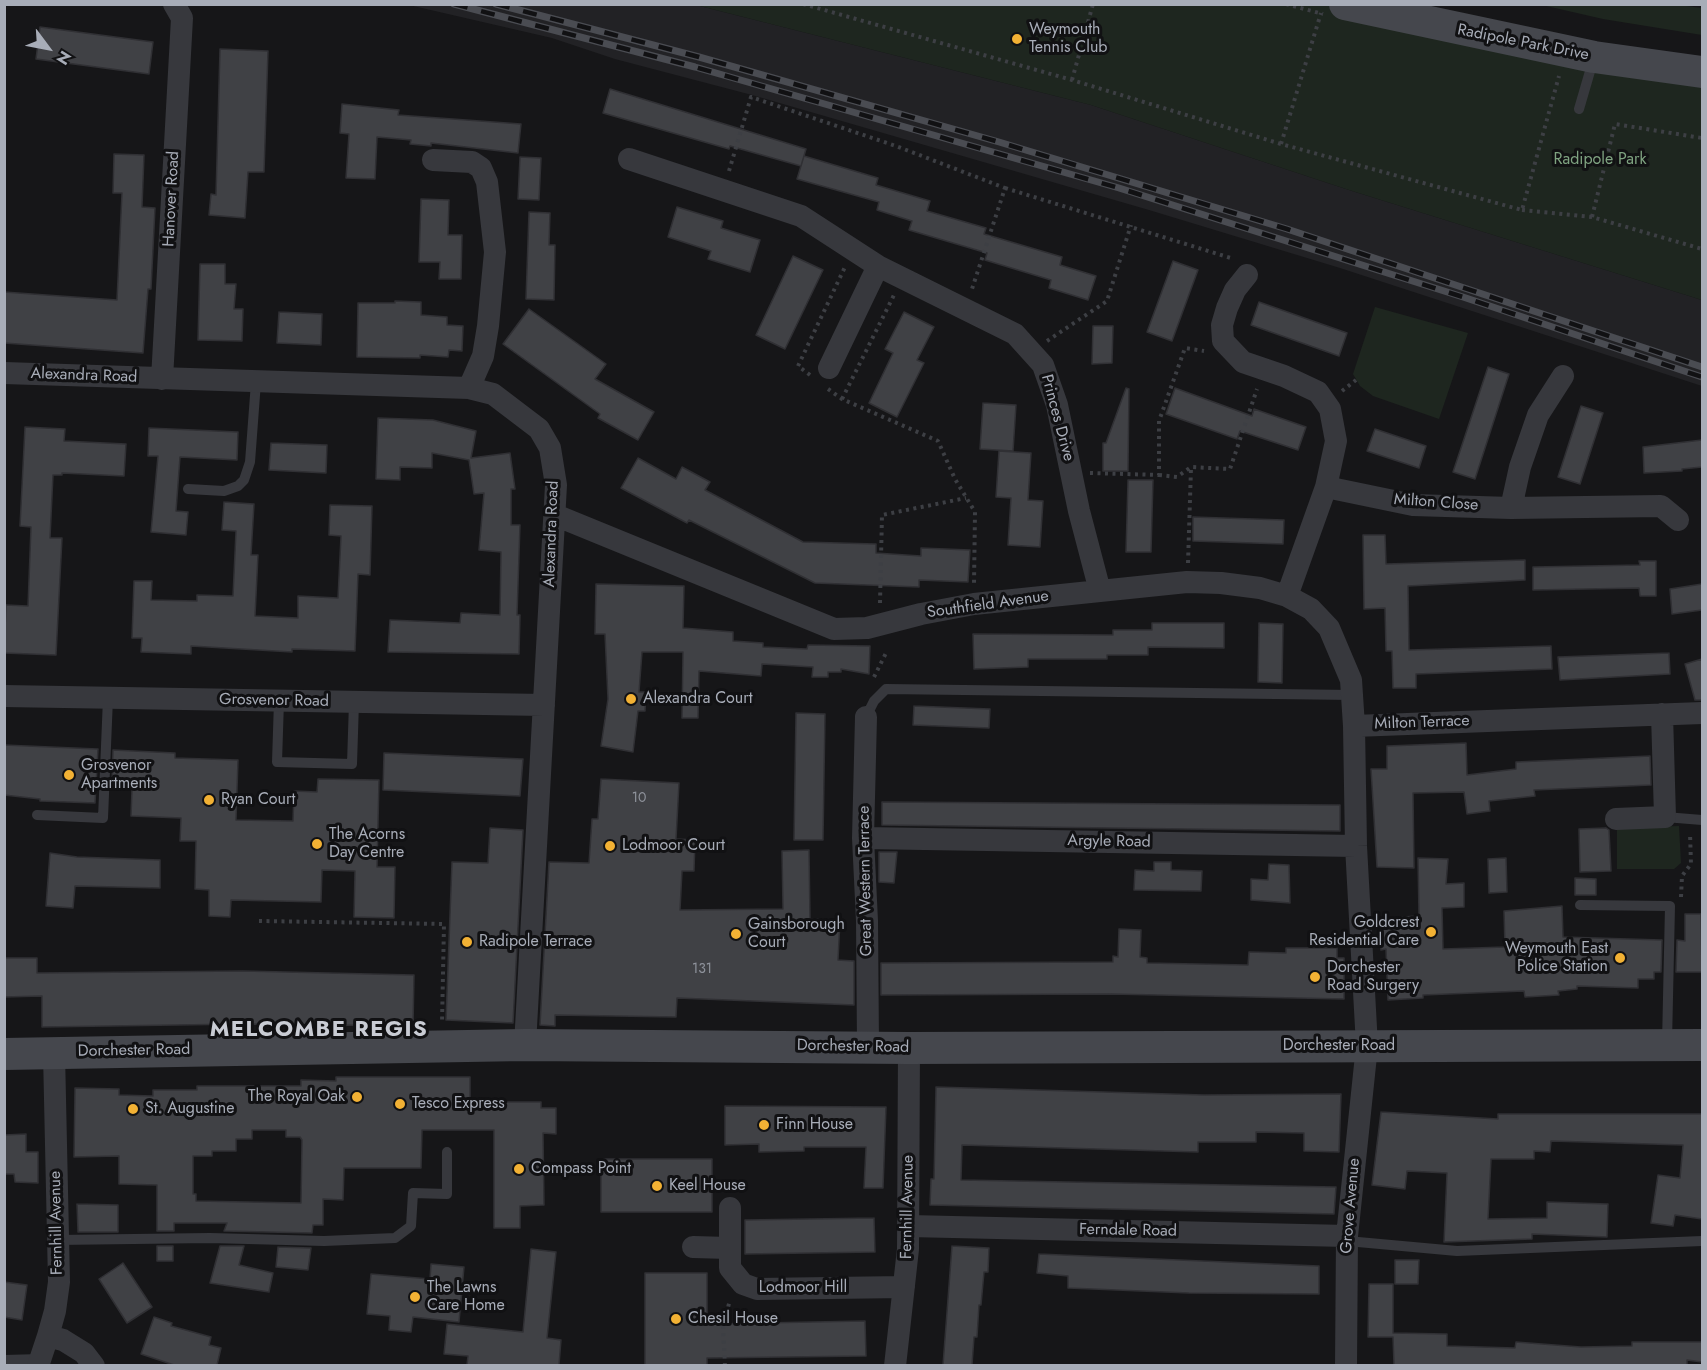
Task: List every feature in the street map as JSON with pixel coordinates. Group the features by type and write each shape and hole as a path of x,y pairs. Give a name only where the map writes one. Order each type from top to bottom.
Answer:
{"main road":[{"name":"Radipole Park Drive","path":"1333,9 1594,57 1702,72"},
{"name":"Dorchester Road","path":"4,1054 525,1045 909,1048 1702,1045"}],"street":[{"name":"Hanover Road","path":"162,379 178,11"},
{"name":"Princes Drive","path":"629,159 801,216 878,266 1015,334 1043,365 1057,405 1100,591"},
{"path":"433,160 472,162 481,168 487,182 495,252 483,356 469,388"},
{"path":"821,376 878,266"},
{"path":"1247,275 1235,290 1227,308 1222,325 1223,341 1243,362 1284,376 1318,392 1330,409 1336,441 1326,487 1287,596"},
{"name":"Alexandra Road","path":"4,373 469,388 493,394 539,429 550,448 556,485 525,1045"},
{"path":"1511,508 1520,467 1538,415 1563,376"},
{"name":"Milton Close","path":"1326,487 1413,505 1511,508 1661,506 1678,520"},
{"name":"Southfield Avenue","path":"555,515 817,623 850,630 974,604 1187,582 1221,582 1260,588 1287,596 1311,609 1329,628 1345,662 1353,695 1354,726"},
{"name":"Grosvenor Road","path":"4,696 544,705"},
{"name":"Milton Terrace","path":"1367,1046 1356,846 1354,726 1702,712"},
{"path":"1616,819 1665,817 1662,714"},
{"name":"Great Western Terrace","path":"866,717 863,838 867,921 868,1046"},
{"name":"Argyle Road","path":"863,838 1356,846"},
{"name":"Grove Avenue","path":"1346,1365 1347,1238 1367,1046"},
{"name":"Fernhill Avenue","path":"895,1365 909,1226 909,1048"},
{"name":"Fernhill Avenue","path":"40,1362 59,1282 54,1053"},
{"name":"Lodmoor Hill","path":"730,1208 730,1268 738,1280 757,1289 904,1287"},
{"name":"Ferndale Road","path":"909,1226 1347,1238"},
{"path":"693,1247 729,1248"},
{"path":"48,1336 63,1340 84,1353 94,1365"}],"lane":[{"path":"1579,109 1594,57"},
{"path":"188,489 224,491 238,486 244,480 250,462 256,382"},
{"path":"866,717 874,700 886,689 1353,695"},
{"path":"37,815 103,818 108,698"},
{"path":"279,701 277,762 352,764 354,702"},
{"path":"1665,817 1702,820"},
{"path":"1580,905 1670,906 1667,1045"},
{"path":"57,1240 210,1238 324,1241 395,1238 411,1226 413,1193 447,1194 447,1152"},
{"path":"1347,1238 1456,1251 1702,1241"},
{"path":"4,1360 40,1362"}],"path":[{"path":"803,4 1072,80 1281,144 1522,210 1592,217 1702,249"},
{"path":"1072,80 1093,4"},
{"path":"1281,144 1333,9"},
{"path":"1522,210 1559,75"},
{"path":"724,189 751,97 896,146 1005,188 1131,225 1234,259 1247,275"},
{"path":"1592,217 1615,124 1702,138"},
{"path":"966,310 1005,188"},
{"path":"1032,352 1107,301 1131,225"},
{"path":"853,250 798,366 821,376 842,399 938,441 975,512 974,604"},
{"path":"842,399 903,279"},
{"path":"1159,475 1159,421 1185,348 1203,352 1223,341"},
{"path":"1072,473 1177,477 1191,468 1230,469 1264,370"},
{"path":"1187,582 1191,468"},
{"path":"880,625 882,515 966,498"},
{"path":"259,921 444,924 441,1046"},
{"path":"725,1365 723,1326 738,1280"}],"shaded area":[{"path":"409,5 696,5 1091,105 1349,190 1702,300 1702,386 1340,268 1149,210 752,95 615,59 552,38"}],"green space":[{"path":"1671,4 1702,8 1702,35 1603,19 1542,5"},
{"name":"Radipole Park","path":"696,5 1345,5 1702,72 1702,300 1349,190 1091,105"},
{"path":"1375,307 1468,333 1439,419 1373,396 1360,386 1353,374"},
{"path":"1679,826 1681,863 1674,869 1617,869 1617,828"}],"building":[{"path":"40,27 153,42 149,74 36,59"},
{"path":"220,49 268,51 264,172 248,172 245,218 209,215 211,194 216,195"},
{"path":"610,89 806,149 801,166 730,146 729,149 603,113"},
{"path":"342,104 399,110 398,115 521,124 518,153 431,143 431,146 410,144 411,140 377,137 375,179 346,178 349,134 340,133"},
{"path":"114,154 144,155 142,207 155,208 151,289 148,289 143,353 4,343 4,292 117,300 122,193 113,193"},
{"path":"804,156 878,178 876,185 930,201 927,211 986,228 984,234 1062,257 1060,265 1096,276 1088,300 1049,288 1051,280 985,260 987,253 909,230 912,221 877,210 879,202 797,179"},
{"path":"520,157 541,158 539,200 518,199"},
{"path":"421,199 449,200 448,235 462,235 461,279 439,279 440,262 419,262"},
{"path":"677,207 723,221 721,228 760,240 750,272 708,259 711,251 668,237"},
{"path":"529,212 550,213 549,245 555,245 554,300 526,299"},
{"path":"793,256 823,270 785,349 756,335"},
{"path":"1173,261 1198,270 1172,341 1147,332"},
{"path":"200,264 225,264 225,284 236,284 234,309 243,309 242,341 198,340"},
{"path":"395,301 421,302 421,315 447,317 447,325 463,326 462,351 449,350 448,357 420,355 420,358 357,357 358,303 395,303"},
{"path":"1259,302 1347,333 1339,356 1251,325"},
{"path":"529,309 606,364 595,379 654,412 638,440 598,418 600,414 503,344"},
{"path":"279,312 322,314 321,345 277,343"},
{"path":"904,312 934,327 917,360 924,363 897,417 869,403 893,353 885,349"},
{"path":"1093,326 1113,326 1112,363 1092,364"},
{"path":"1488,367 1509,374 1475,479 1453,472"},
{"path":"1126,388 1129,389 1128,471 1103,471 1103,443 1106,443"},
{"path":"1175,388 1252,416 1254,409 1306,427 1298,450 1240,431 1237,439 1166,414"},
{"path":"983,403 1016,405 1013,451 980,449"},
{"path":"1581,406 1603,413 1580,484 1558,477"},
{"path":"378,418 433,420 476,431 471,458 510,453 515,489 511,489 511,525 520,525 517,615 520,615 519,654 388,652 390,620 460,623 461,613 500,615 501,552 479,550 484,493 474,494 469,460 432,453 432,468 400,467 400,480 376,479"},
{"path":"25,427 65,429 64,441 126,444 124,476 62,473 62,475 53,475 50,538 62,538 56,655 4,653 6,605 28,606 31,527 20,526"},
{"path":"149,428 238,432 237,460 180,457 176,511 188,512 186,535 151,532 158,456 148,456"},
{"path":"1375,429 1426,446 1419,468 1367,451"},
{"path":"1702,440 1702,467 1682,469 1682,471 1644,473 1643,447"},
{"path":"271,443 327,445 326,473 269,470"},
{"path":"999,451 1031,453 1028,500 1043,501 1040,547 1008,545 1011,498 996,497"},
{"path":"638,458 676,479 682,467 710,482 705,490 803,542 876,544 876,553 921,556 921,548 970,550 968,582 919,580 919,587 815,583 689,520 687,523 621,488"},
{"path":"1128,480 1153,480 1151,552 1126,552"},
{"path":"224,502 254,504 251,555 258,555 255,616 298,618 298,596 338,598 341,536 329,535 330,505 372,506 370,575 358,574 355,651 292,649 292,652 191,646 191,654 141,652 142,638 132,638 134,581 152,581 151,600 197,601 197,595 233,596 236,531 222,530"},
{"path":"1193,517 1284,520 1283,544 1193,541"},
{"path":"1363,535 1385,535 1386,564 1525,560 1525,580 1408,586 1409,650 1551,646 1552,669 1416,674 1416,688 1393,688 1392,651 1386,651 1385,608 1364,609"},
{"path":"1639,561 1656,561 1656,596 1640,596 1639,588 1533,590 1533,567 1640,565"},
{"path":"596,584 684,586 683,628 733,632 733,641 763,643 763,647 807,649 808,645 870,646 869,674 841,669 841,672 828,672 828,677 812,677 813,667 762,664 761,676 699,671 698,718 682,718 683,652 642,652 639,692 646,692 645,711 638,711 633,752 601,746 608,699 605,634 595,634"},
{"path":"1702,584 1702,610 1672,614 1670,589"},
{"path":"1152,623 1224,623 1224,648 1148,647 1148,655 1107,655 1107,659 1028,659 1028,667 974,669 973,634 1113,635 1113,630 1152,630"},
{"path":"1259,623 1283,624 1282,683 1258,682"},
{"path":"1669,653 1670,674 1560,680 1558,657"},
{"path":"1702,659 1702,700 1695,700 1685,664"},
{"path":"914,706 990,709 989,728 913,725"},
{"path":"796,713 825,714 823,840 794,840"},
{"path":"1466,743 1467,775 1516,769 1516,762 1650,756 1651,785 1534,790 1535,796 1489,801 1490,811 1467,814 1464,792 1413,793 1414,868 1377,867 1371,769 1387,769 1387,746"},
{"name":"Grosvenor Apartments","path":"4,745 98,749 95,803 40,801 40,799 4,795"},
{"path":"113,750 175,753 175,758 238,760 236,820 293,821 294,791 317,792 318,779 379,780 377,867 395,867 394,918 354,917 355,871 322,870 321,902 231,900 230,917 209,916 209,890 195,889 196,841 180,841 181,818 131,816 132,789 112,788"},
{"path":"384,753 523,759 520,796 383,790"},
{"path":"601,779 679,783 676,839 695,840 694,871 682,871 680,910 783,909 782,851 809,850 810,919 840,920 838,960 854,961 854,1005 677,998 676,1017 555,1015 555,1026 540,1025 549,862 589,863 592,819 598,819"},
{"path":"882,802 1340,805 1340,831 882,825"},
{"path":"490,828 523,830 513,1023 446,1020 452,862 488,863"},
{"path":"1606,828 1609,830 1611,871 1580,872 1579,829"},
{"path":"879,852 897,852 894,883 879,882"},
{"path":"50,853 77,857 160,860 160,888 75,886 73,908 46,906"},
{"path":"1418,858 1448,859 1446,884 1464,883 1464,907 1442,908 1443,949 1505,947 1504,911 1562,906 1563,937 1662,940 1661,972 1654,972 1654,979 1638,979 1638,988 1577,986 1577,989 1558,991 1559,995 1525,997 1524,991 1423,995 1423,998 1388,1000 1386,949 1381,950 1380,929 1402,928 1402,917 1419,916"},
{"path":"1506,858 1507,892 1489,893 1488,859"},
{"path":"1154,862 1171,862 1171,870 1202,871 1201,891 1134,890 1135,870 1154,871"},
{"path":"1269,864 1289,865 1290,903 1251,900 1251,879 1268,880"},
{"path":"1575,878 1596,879 1596,895 1575,895"},
{"path":"1685,914 1701,914 1702,972 1676,972 1677,940 1685,941"},
{"path":"1119,929 1141,930 1140,957 1147,958 1147,963 1248,965 1249,952 1286,953 1286,948 1337,948 1337,958 1344,958 1344,999 1111,994 881,995 881,963 1113,962 1113,956 1118,957"},
{"path":"4,958 37,958 37,973 243,971 414,975 413,1026 243,1024 42,1027 42,996 4,997"},
{"path":"336,1077 470,1077 470,1102 541,1102 541,1108 556,1108 556,1134 543,1133 544,1205 520,1206 520,1228 494,1228 494,1130 422,1130 421,1168 344,1168 343,1200 323,1199 323,1225 313,1225 312,1233 224,1231 227,1223 174,1223 174,1231 157,1231 157,1185 119,1184 119,1156 74,1157 75,1088 119,1089 119,1095 153,1096 153,1090 197,1090 197,1086 301,1086 301,1080 336,1081","holes":["252,1130 286,1130 286,1137 300,1137 302,1140 301,1203 196,1201 196,1194 193,1194 193,1156 212,1156 212,1151 236,1151 236,1139 252,1139"]},
{"path":"936,1087 1204,1095 1341,1094 1339,1152 1304,1151 1304,1133 1256,1132 1256,1142 1198,1142 1198,1152 962,1145 961,1180 1336,1187 1334,1214 930,1205 931,1179 934,1179"},
{"path":"725,1106 886,1107 883,1188 864,1188 866,1147 804,1147 804,1151 759,1152 759,1144 725,1145"},
{"path":"1381,1112 1498,1119 1498,1114 1702,1114 1702,1219 1675,1215 1673,1226 1651,1223 1658,1175 1680,1178 1683,1145 1551,1141 1550,1152 1534,1151 1534,1159 1491,1159 1488,1219 1547,1218 1547,1202 1608,1204 1607,1237 1532,1234 1532,1239 1444,1242 1447,1173 1407,1171 1405,1189 1372,1185"},
{"path":"26,1134 26,1152 38,1152 38,1183 15,1182 14,1174 4,1174 4,1135"},
{"name":"Keel House","path":"601,1159 712,1159 712,1212 601,1212"},
{"path":"77,1204 118,1205 118,1232 78,1232"},
{"path":"874,1218 875,1252 745,1254 745,1220"},
{"path":"157,1246 173,1246 173,1261 157,1261"},
{"path":"220,1246 244,1246 239,1265 273,1273 269,1292 210,1283"},
{"path":"952,1246 989,1248 988,1272 984,1272 972,1365 943,1365"},
{"path":"278,1247 311,1248 308,1270 276,1267"},
{"path":"531,1249 556,1252 547,1338 561,1340 559,1365 467,1365 468,1356 444,1354 447,1324 523,1332"},
{"path":"1039,1254 1319,1266 1319,1294 1189,1293 1068,1288 1068,1276 1037,1273"},
{"path":"1395,1260 1419,1260 1418,1284 1395,1284"},
{"path":"123,1263 152,1307 127,1323 99,1279"},
{"path":"431,1264 464,1267 459,1322 413,1317 411,1332 389,1330 390,1316 367,1314 371,1274 430,1279"},
{"path":"645,1273 707,1273 707,1324 865,1321 866,1356 707,1358 707,1365 645,1365"},
{"path":"4,1282 27,1285 22,1320 4,1317"},
{"path":"1369,1284 1393,1284 1393,1333 1447,1334 1447,1346 1515,1348 1516,1342 1581,1347 1632,1346 1632,1342 1702,1342 1702,1362 1687,1360 1687,1365 1394,1365 1393,1337 1368,1337"},
{"path":"154,1317 172,1323 171,1326 211,1337 209,1345 221,1348 217,1365 174,1365 141,1354"}],"railway":[{"path":"454,4 695,67 1119,188 1463,297 1702,377"},
{"path":"496,4 699,57 999,142 1287,229 1702,367"}],"place":[{"name":"Weymouth Tennis Club","path":"1017,39"},
{"name":"Alexandra Court","path":"631,699"},
{"name":"Grosvenor Apartments","path":"69,775"},
{"name":"Ryan Court","path":"209,800"},
{"name":"The Acorns Day Centre","path":"317,844"},
{"name":"Lodmoor Court","path":"610,846"},
{"name":"Goldcrest Residential Care","path":"1431,932"},
{"name":"Gainsborough Court","path":"736,934"},
{"name":"Radipole Terrace","path":"467,942"},
{"name":"Weymouth East Police Station","path":"1620,958"},
{"name":"Dorchester Road Surgery","path":"1315,977"},
{"name":"The Royal Oak","path":"357,1097"},
{"name":"Tesco Express","path":"400,1104"},
{"name":"St. Augustine","path":"133,1109"},
{"name":"Finn House","path":"764,1125"},
{"name":"Compass Point","path":"519,1169"},
{"name":"Keel House","path":"657,1186"},
{"name":"The Lawns Care Home","path":"415,1297"},
{"name":"Chesil House","path":"676,1319"}],"district":[{"name":"MELCOMBE REGIS","path":"319,1031"}]}
